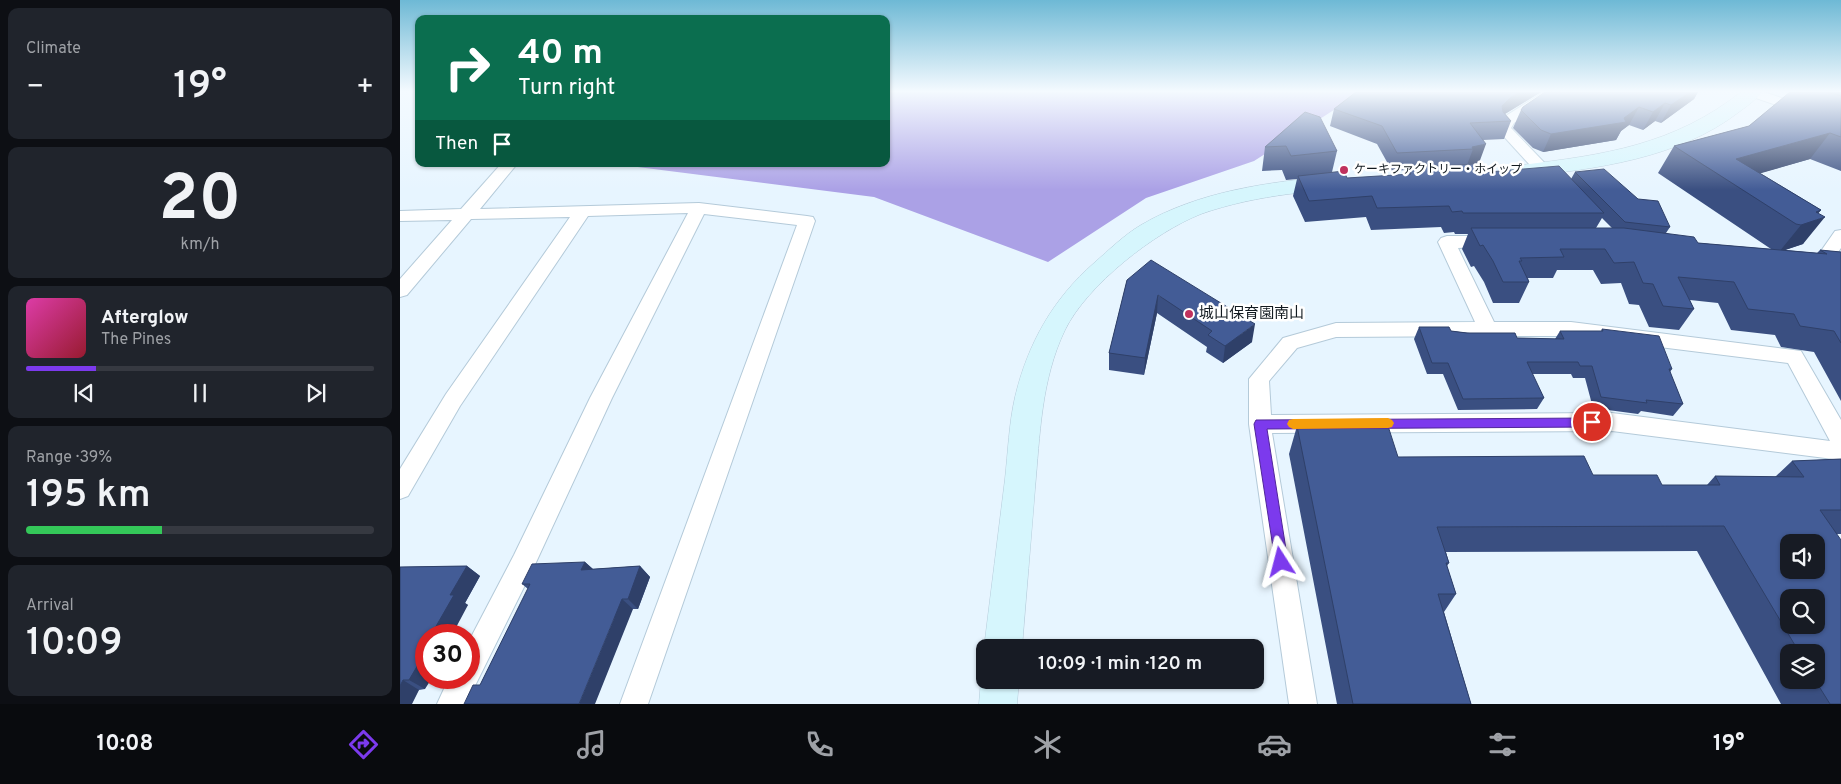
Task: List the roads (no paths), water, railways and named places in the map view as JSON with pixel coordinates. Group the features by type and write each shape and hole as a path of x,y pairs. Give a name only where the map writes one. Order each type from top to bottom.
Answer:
{"street":[{"path":"1504,125 1504,129 1565,192"},
{"path":"1502,172 1542,169 1608,158 1676,139 1706,125"},
{"path":"400,291 506,167"},
{"path":"1004,639 1029,398 1040,360 1056,323 1084,285 1125,248 1151,230 1181,215 1234,198 1275,189 1355,182"},
{"path":"400,216 699,208 807,221 634,704"},
{"path":"480,648 523,564 601,398 699,208"},
{"path":"400,489 453,400 582,212"},
{"path":"1820,264 1841,235"},
{"path":"1488,330 1447,242 1505,242"},
{"path":"1800,262 1841,267"},
{"path":"1303,704 1260,424 1260,379 1290,343 1336,330 1571,329 1794,356 1841,440"},
{"path":"1260,424 1612,422 1841,451"},
{"path":"451,704 458,689"},
{"path":"998,704 999,689"}],"place":[{"name":"ケーキファクトリー・ホイップ","path":"1344,170"},
{"name":"城山保育園南山","path":"1189,314"}]}
